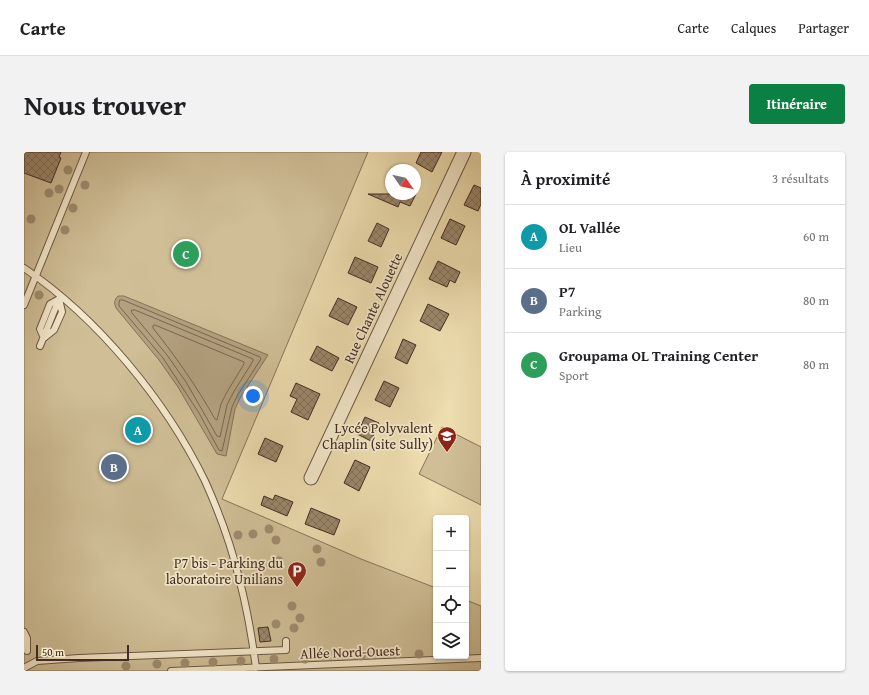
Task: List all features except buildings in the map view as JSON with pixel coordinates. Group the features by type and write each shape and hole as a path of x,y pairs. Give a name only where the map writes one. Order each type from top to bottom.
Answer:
{"street":[{"name":"Rue Chante Alouette","path":"311,478 464,152"}],"lane":[{"path":"24,305 86,152"},
{"path":"24,268 36,276 60,298 81,314 116,350 149,391 180,436 204,481 227,538 240,578 248,615 256,668"},
{"path":"40,346 60,298"},
{"path":"24,632 27,638 25,650 37,660"},
{"path":"24,668 37,660 286,650 286,641"},
{"name":"Allée Nord-Ouest","path":"171,671 481,658"}],"shaded area":[{"path":"24,152 368,152 222,499 361,559 433,587 433,659 469,659 469,601 481,606 481,671 24,671"},
{"path":"442,427 481,447 481,505 419,474"}],"water":[{"path":"118,296 124,296 268,355 240,398 235,409 226,456 217,454 178,387 159,360 116,308 115,302"}],"place":[{"name":"Groupama OL Training Center","path":"186,254"},
{"name":"OL Vallée","path":"138,430"},
{"name":"Lycée Polyvalent Chaplin (site Sully)","path":"447,453"},
{"name":"P7","path":"114,467"},
{"name":"P7 bis - Parking du laboratoire Unilians","path":"297,588"}]}
